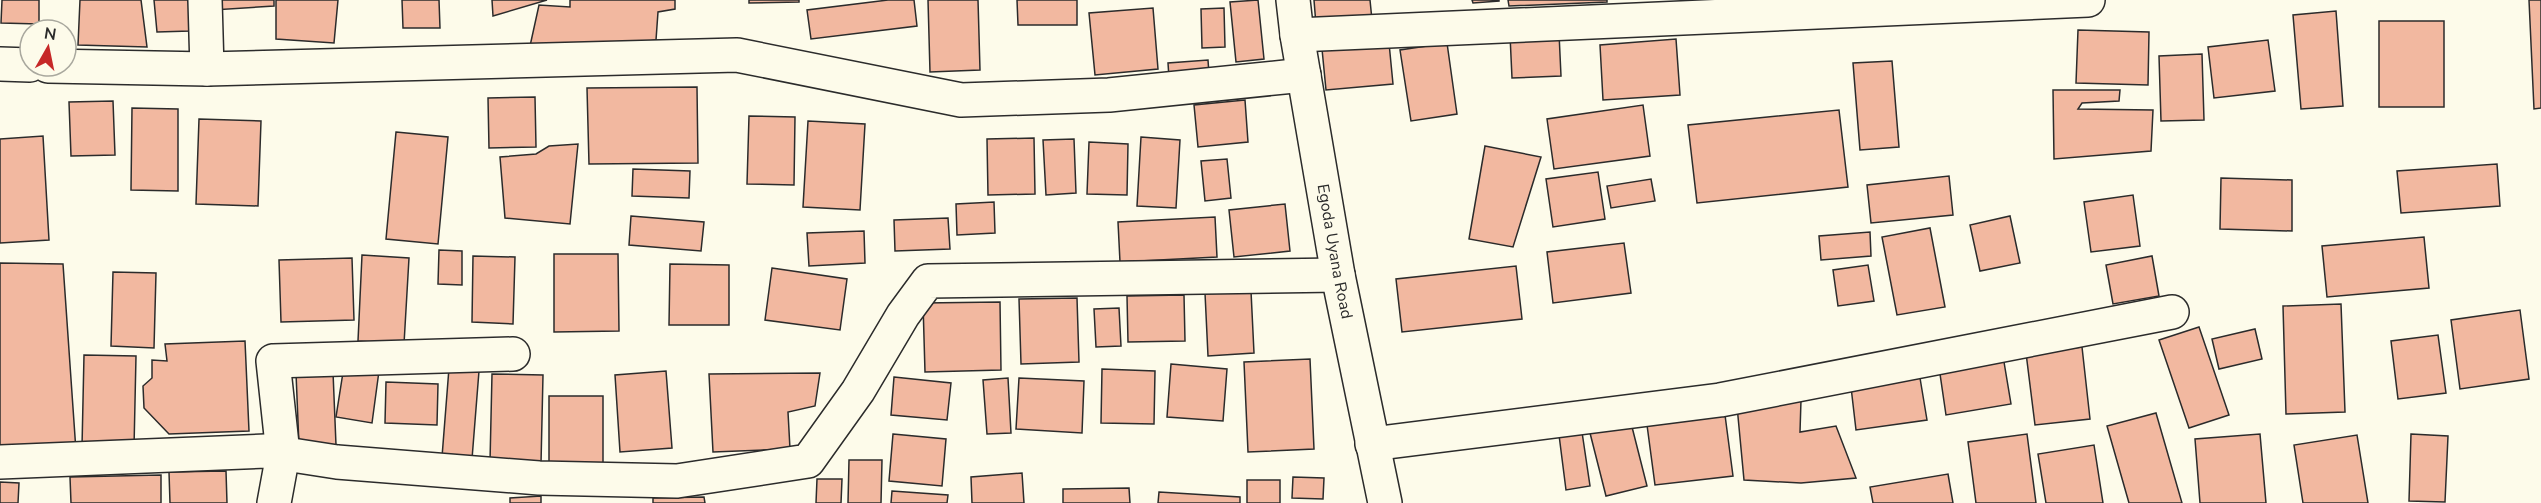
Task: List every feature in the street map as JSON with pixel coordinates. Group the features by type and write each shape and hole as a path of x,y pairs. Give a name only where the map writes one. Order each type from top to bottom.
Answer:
{"street":[{"path":"205,0 207,69"},
{"name":"Egoda Uyana Road","path":"1293,0 1338,275 1385,503"},
{"path":"1297,35 2088,0"},
{"path":"78,67 207,69 737,55 961,100 1109,95 1304,75"},
{"path":"0,64 18,65"},
{"path":"0,462 266,451 336,462 539,478 677,481 808,461 858,391 903,315 928,281 1338,275"},
{"path":"1372,444 1720,400 2172,312"},
{"path":"274,503 283,454 273,361 513,354"}],"building":[{"path":"2,0 39,0 39,18 18,18 18,23 1,23"},
{"path":"80,0 141,0 147,47 78,45"},
{"path":"154,0 189,0 190,31 157,32"},
{"path":"214,0 274,0 274,6 213,10"},
{"path":"276,0 338,0 334,43 276,39"},
{"path":"402,0 439,0 440,28 403,28"},
{"path":"492,0 547,0 493,16"},
{"path":"570,0 675,0 675,9 658,12 656,40 618,45 530,46 539,5 570,7"},
{"path":"749,0 799,0 799,2 749,3"},
{"path":"888,0 914,0 917,26 811,39 807,10"},
{"path":"928,0 978,0 980,70 930,72"},
{"path":"1017,0 1077,0 1077,25 1018,25"},
{"path":"1258,0 1264,59 1236,62 1230,2"},
{"path":"1314,0 1370,0 1372,20 1316,25"},
{"path":"1472,0 1499,0 1499,1 1473,3"},
{"path":"1508,0 1607,0 1607,2 1509,6"},
{"path":"2529,0 2541,0 2541,108 2534,109"},
{"path":"1153,8 1158,69 1095,75 1089,13"},
{"path":"1224,8 1225,47 1202,48 1201,9"},
{"path":"2336,11 2343,106 2301,109 2293,15"},
{"path":"2379,21 2444,21 2444,107 2379,107"},
{"path":"2078,30 2149,32 2148,85 2076,83"},
{"path":"1559,33 1561,76 1512,78 1510,35"},
{"path":"1676,39 1680,95 1603,100 1600,45"},
{"path":"2268,40 2275,91 2214,98 2208,47"},
{"path":"1389,43 1393,84 1326,90 1322,49"},
{"path":"1447,43 1457,114 1411,121 1400,50"},
{"path":"2202,54 2204,120 2161,121 2159,56"},
{"path":"1208,60 1209,74 1169,78 1168,63"},
{"path":"1892,61 1899,147 1860,150 1853,63"},
{"path":"697,87 698,163 589,164 587,88"},
{"path":"2053,90 2120,90 2119,101 2082,103 2078,109 2153,110 2151,151 2054,159"},
{"path":"535,97 536,147 489,148 488,98"},
{"path":"1245,100 1248,142 1198,147 1194,105"},
{"path":"113,101 115,155 71,156 69,102"},
{"path":"1643,105 1650,156 1554,169 1547,119"},
{"path":"132,108 178,109 178,191 131,190"},
{"path":"1839,110 1848,187 1697,203 1688,125"},
{"path":"749,116 795,117 794,185 747,184"},
{"path":"199,119 261,121 258,206 196,204"},
{"path":"808,121 865,124 860,210 803,207"},
{"path":"396,132 448,137 438,244 386,239"},
{"path":"43,136 49,240 0,243 0,139"},
{"path":"1141,137 1180,140 1176,208 1137,206"},
{"path":"1034,138 1035,194 988,195 987,139"},
{"path":"1074,139 1076,193 1046,195 1043,140"},
{"path":"1089,142 1128,144 1127,195 1087,194"},
{"path":"578,144 570,224 505,218 500,157 536,154 549,146"},
{"path":"1485,146 1541,157 1513,247 1469,239"},
{"path":"1227,159 1231,198 1205,201 1201,161"},
{"path":"2497,164 2500,206 2401,213 2397,171"},
{"path":"633,169 690,171 689,198 632,196"},
{"path":"1598,172 1605,219 1553,227 1546,179"},
{"path":"1949,176 1953,215 1871,223 1867,185"},
{"path":"2221,178 2292,180 2292,231 2220,229"},
{"path":"1651,179 1655,201 1611,208 1607,186"},
{"path":"2133,195 2140,246 2091,252 2084,202"},
{"path":"994,202 995,233 957,235 956,204"},
{"path":"1285,204 1290,251 1234,257 1229,210"},
{"path":"631,216 704,222 701,251 629,245"},
{"path":"2010,216 2020,263 1980,271 1970,225"},
{"path":"1215,217 1217,257 1120,262 1118,222"},
{"path":"948,218 950,249 895,251 894,220"},
{"path":"1930,228 1945,307 1897,315 1882,237"},
{"path":"864,231 865,263 809,266 807,233"},
{"path":"1870,232 1871,256 1821,260 1819,236"},
{"path":"2424,237 2429,288 2327,297 2322,246"},
{"path":"1624,243 1631,293 1553,303 1547,252"},
{"path":"439,250 462,251 462,285 438,284"},
{"path":"554,254 618,254 619,331 554,332"},
{"path":"362,255 409,258 404,344 358,341"},
{"path":"473,256 515,257 513,324 472,322"},
{"path":"2152,256 2159,296 2113,304 2106,265"},
{"path":"352,258 354,320 281,322 279,260"},
{"path":"0,263 63,264 76,451 0,454"},
{"path":"670,264 729,265 729,325 669,325"},
{"path":"1868,265 1874,301 1838,306 1833,270"},
{"path":"1516,266 1522,319 1402,332 1396,279"},
{"path":"772,268 847,279 840,330 765,320"},
{"path":"113,272 156,273 154,348 111,346"},
{"path":"1251,291 1254,353 1208,356 1205,293"},
{"path":"1184,295 1185,341 1128,342 1127,296"},
{"path":"1077,298 1079,362 1021,364 1019,299"},
{"path":"1000,302 1001,370 925,372 923,303"},
{"path":"2341,304 2345,412 2286,414 2283,306"},
{"path":"1119,308 1121,346 1096,347 1094,309"},
{"path":"2520,310 2529,379 2460,389 2451,320"},
{"path":"2199,327 2229,415 2189,428 2159,340"},
{"path":"2255,329 2262,359 2219,369 2212,339"},
{"path":"2438,335 2446,393 2398,399 2391,341"},
{"path":"245,341 249,431 169,434 144,408 143,386 152,378 152,360 167,361 165,344"},
{"path":"2082,347 2090,419 2035,425 2026,353"},
{"path":"84,355 136,356 134,448 82,447"},
{"path":"2003,356 2011,404 1946,415 1939,367"},
{"path":"1310,359 1314,449 1248,452 1244,362"},
{"path":"1171,364 1227,369 1223,421 1167,417"},
{"path":"344,366 379,371 372,423 336,417"},
{"path":"449,368 479,371 472,459 442,457"},
{"path":"1102,369 1155,371 1154,424 1101,423"},
{"path":"666,371 672,448 620,452 615,375"},
{"path":"333,372 336,445 299,446 296,373"},
{"path":"820,373 815,406 788,412 790,449 713,452 709,374"},
{"path":"492,374 543,375 541,464 490,462"},
{"path":"894,377 951,383 947,420 891,415"},
{"path":"1008,378 1011,433 987,434 983,380"},
{"path":"1019,378 1084,381 1082,433 1016,429"},
{"path":"1920,378 1927,420 1856,430 1851,387"},
{"path":"386,382 438,384 437,425 385,423"},
{"path":"549,396 603,396 603,464 549,465"},
{"path":"1801,400 1800,432 1836,426 1856,478 1801,483 1744,480 1737,406"},
{"path":"2156,413 2182,503 2129,503 2107,426"},
{"path":"1725,415 1733,476 1655,485 1647,425"},
{"path":"1631,423 1647,486 1606,496 1590,433"},
{"path":"1582,432 1590,486 1566,490 1559,435"},
{"path":"893,434 946,439 942,486 889,481"},
{"path":"2027,434 2036,503 1976,503 1968,442"},
{"path":"2260,434 2266,503 2200,503 2195,439"},
{"path":"2411,434 2448,436 2445,502 2409,501"},
{"path":"2357,435 2368,503 2303,503 2294,445"},
{"path":"2094,445 2103,503 2046,503 2038,454"},
{"path":"849,460 882,460 881,503 848,503"},
{"path":"226,471 227,503 170,503 169,472"},
{"path":"1022,473 1024,503 972,503 971,477"},
{"path":"1948,474 1953,503 1873,503 1870,487"},
{"path":"161,475 161,503 71,503 70,477"},
{"path":"1293,477 1324,478 1323,499 1292,498"},
{"path":"817,479 842,479 841,503 816,503"},
{"path":"1247,480 1280,480 1280,503 1247,503"},
{"path":"0,482 19,483 18,503 0,503"},
{"path":"1129,488 1130,503 1063,503 1063,489"},
{"path":"892,491 948,495 947,503 891,503"},
{"path":"1159,492 1240,497 1240,503 1158,503"},
{"path":"541,496 541,503 510,503 510,498"},
{"path":"704,497 705,503 653,503 653,498"}]}
